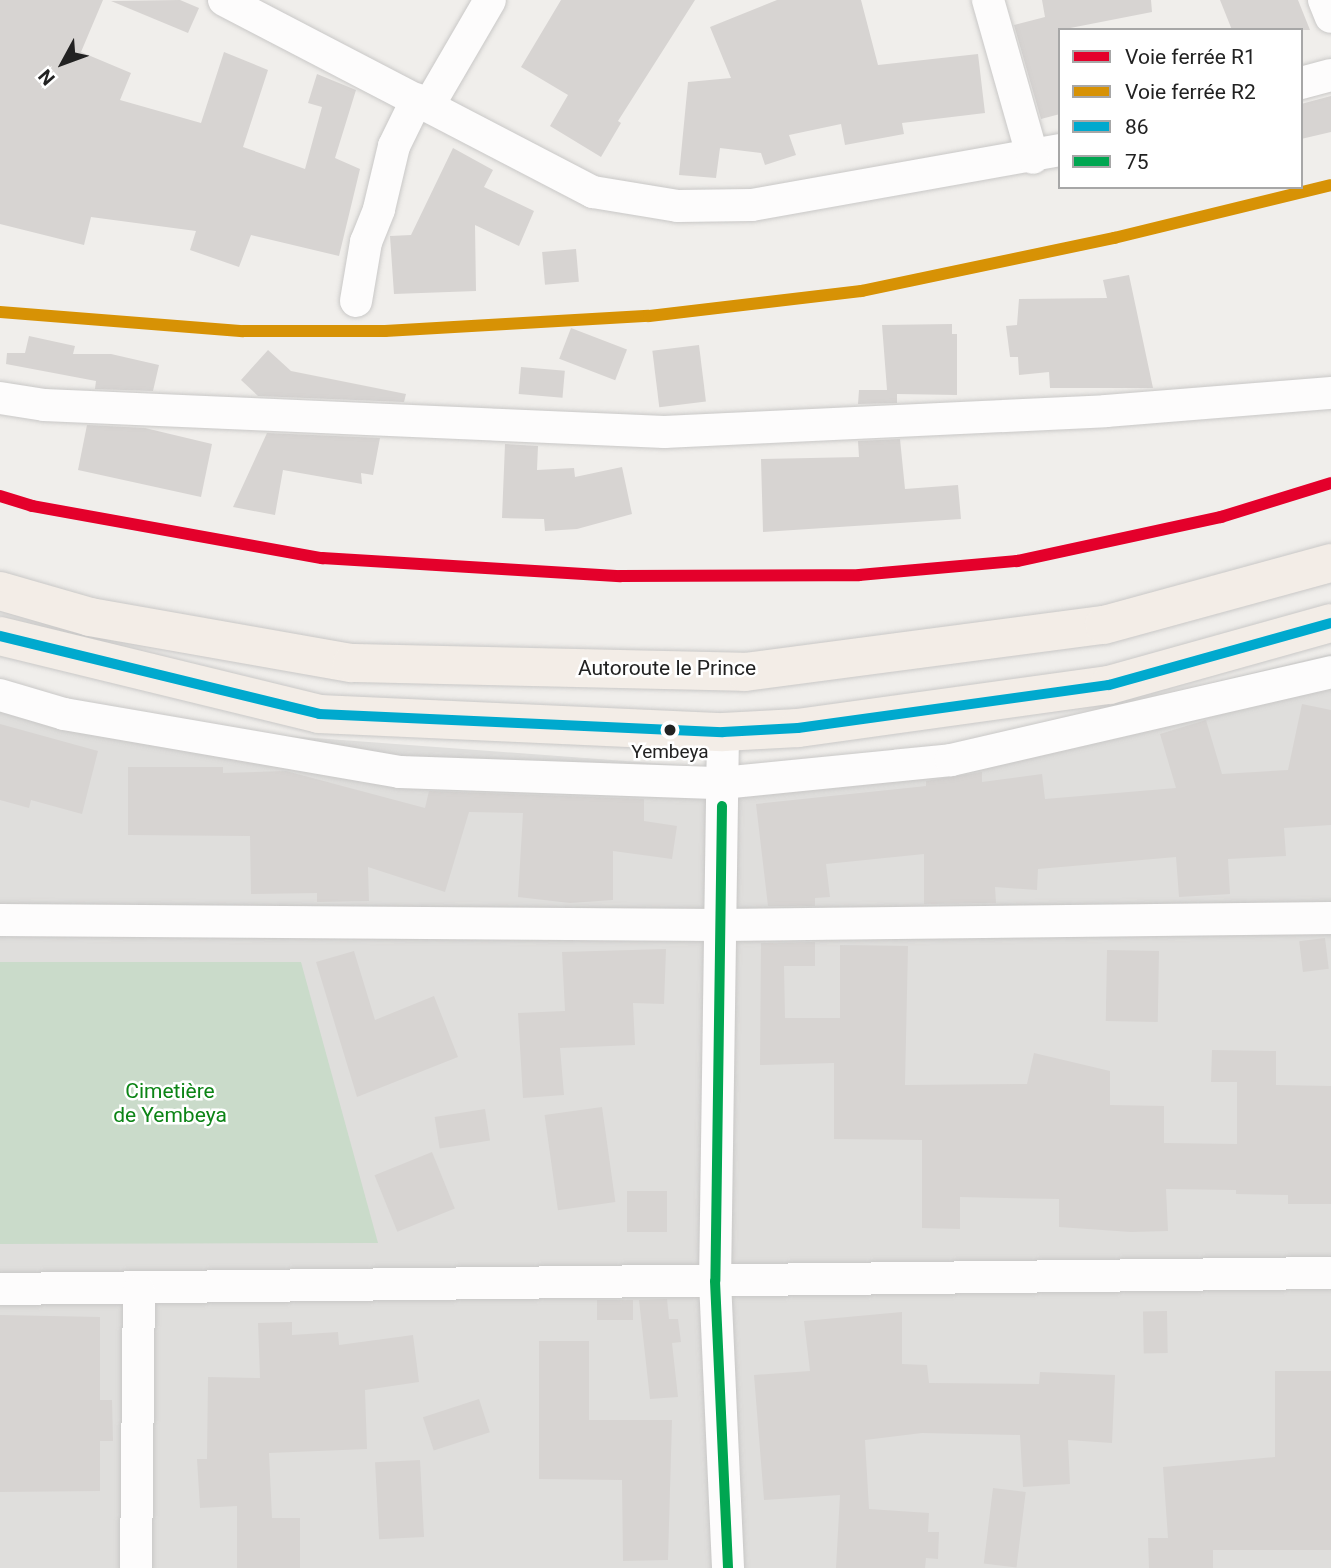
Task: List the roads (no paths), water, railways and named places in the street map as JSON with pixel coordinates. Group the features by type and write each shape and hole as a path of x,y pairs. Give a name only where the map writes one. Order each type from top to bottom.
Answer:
{"main road":[{"name":"Autoroute le Prince","path":"0,591 90,617 352,663 745,672 1104,625 1331,564"},
{"path":"0,636 319,714 723,732 798,728 1109,685 1331,623"}],"street":[{"path":"224,0 593,192 678,206 752,205 1046,154 988,0"},
{"path":"356,301 366,242 379,209 394,146 490,0"},
{"path":"1324,0 1331,17"},
{"path":"1303,82 1331,75"},
{"path":"0,398 44,405 664,432 1106,411 1331,393"},
{"path":"0,695 64,714 400,772 722,783 951,760 1331,672"},
{"path":"723,732 715,1281 729,1568"},
{"path":"0,920 721,925 1331,918"},
{"path":"0,1289 139,1291 1331,1273"},
{"path":"136,1568 139,1291"}],"railway":[{"path":"0,496 32,506 322,558 620,576 859,575 1017,561 1221,517 1331,483"}],"rail line":[{"name":"R2","path":"0,312 243,331 385,331 649,316 862,291 1114,238 1331,185"},
{"name":"R1","path":"0,496 32,506 322,558 620,576 859,575 1017,561 1221,517 1331,483"}],"place":[{"name":"Yembeya","path":"670,730"}],"park label":[{"name":"Cimetière de Yembeya","path":"170,1103"}]}
